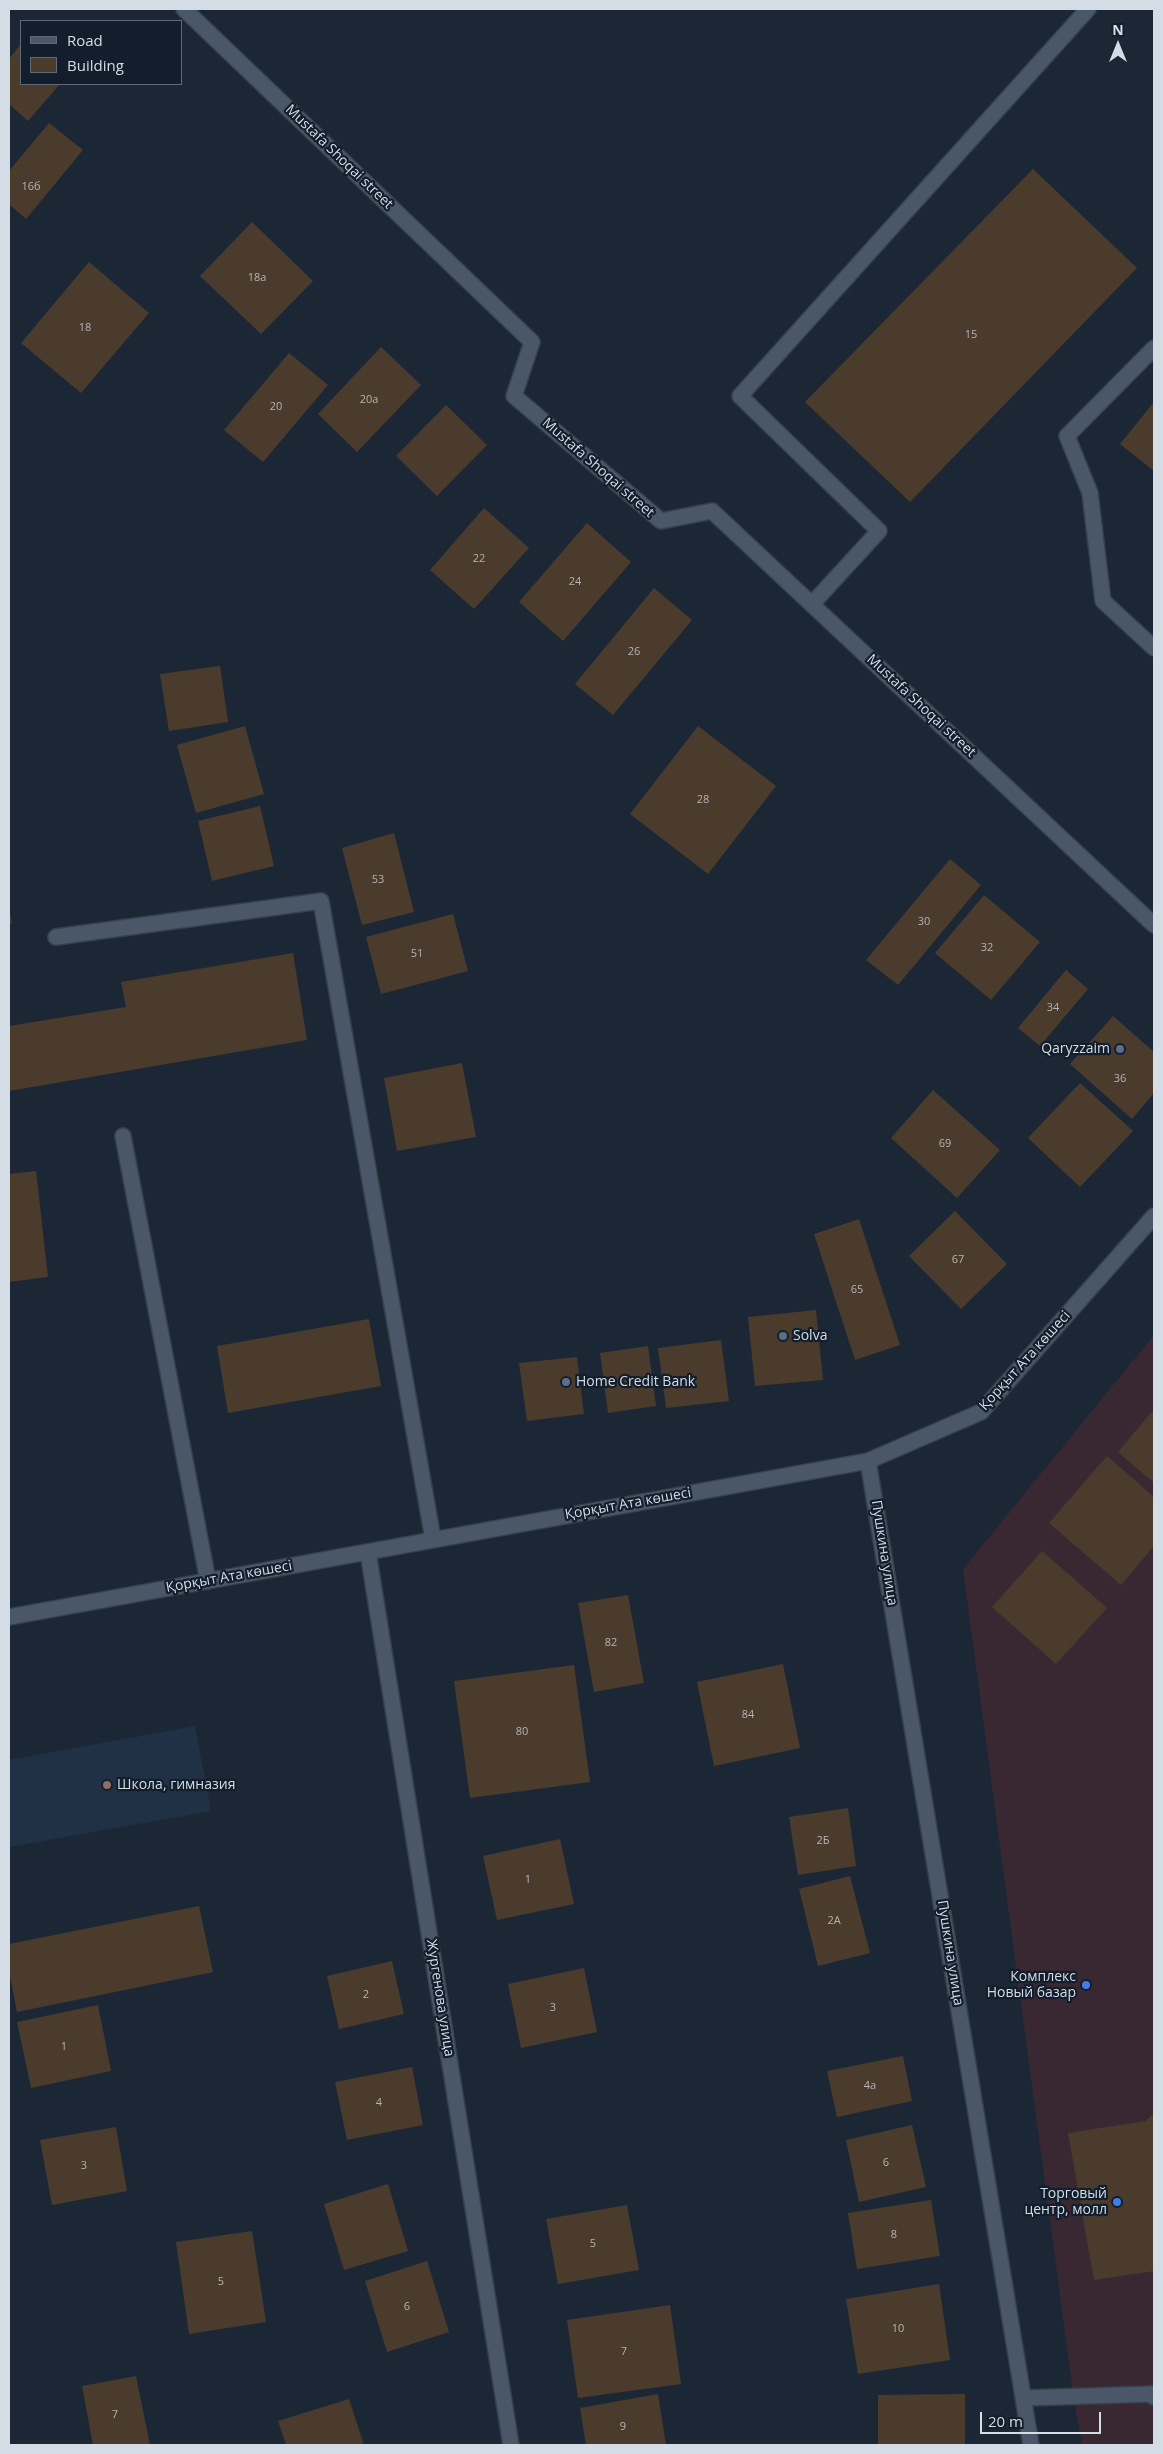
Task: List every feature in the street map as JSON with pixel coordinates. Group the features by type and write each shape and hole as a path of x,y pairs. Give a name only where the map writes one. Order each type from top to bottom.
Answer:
{"street":[{"name":"Mustafa Shoqai street","path":"184,9 532,342 514,396 660,521 712,511 1154,925"},
{"path":"812,604 879,531 740,396 1088,9"},
{"path":"1154,348 1067,436 1090,493 1103,601 1154,648"},
{"path":"56,937 321,901 433,1539"},
{"path":"123,1136 208,1581"},
{"name":"Қорқыт Ата көшесі","path":"9,1617 868,1460 981,1412 1154,1216"},
{"name":"Пушкина улица","path":"868,1460 1031,2445"},
{"name":"Жургенова улица","path":"368,1552 511,2445"},
{"path":"1024,2398 1152,2394 1154,2397"}],"shaded area":[{"name":"Комплекс Новый базар","path":"1154,1335 1154,2445 1082,2445 1074,2400 963,1569"},
{"name":"Школа, гимназия","path":"195,1726 211,1811 9,1847 9,1760"}],"building":[{"path":"20,45 20,85 59,85 28,121 9,104 9,59"},
{"path":"49,123 83,150 26,219 9,204 9,171"},
{"path":"1033,169 1137,268 910,502 805,402"},
{"path":"252,222 313,281 261,334 200,276"},
{"path":"89,262 149,313 81,393 21,343"},
{"path":"381,347 421,385 357,452 318,414"},
{"path":"289,353 328,385 263,462 224,430"},
{"path":"1154,402 1154,471 1120,444"},
{"path":"446,405 487,445 437,496 396,456"},
{"path":"484,508 529,548 474,609 430,570"},
{"path":"587,523 631,562 563,641 519,602"},
{"path":"654,588 692,620 613,715 575,684"},
{"path":"220,666 228,722 169,731 160,674"},
{"path":"245,726 264,794 196,813 177,745"},
{"path":"698,726 776,786 708,874 630,814"},
{"path":"260,806 274,866 212,881 198,821"},
{"path":"394,833 414,912 362,925 342,848"},
{"path":"950,859 981,885 898,985 866,960"},
{"path":"984,895 1040,942 991,1000 935,953"},
{"path":"9,906 12,923 9,924"},
{"path":"453,914 468,971 381,994 366,937"},
{"path":"293,953 307,1040 9,1091 9,1026 126,1007 121,982"},
{"path":"1066,970 1088,989 1040,1046 1018,1028"},
{"path":"1113,1016 1154,1052 1154,1093 1132,1119 1070,1064"},
{"path":"462,1063 476,1137 397,1151 384,1078"},
{"path":"1080,1083 1133,1131 1080,1187 1028,1138"},
{"path":"933,1090 1000,1150 957,1198 891,1138"},
{"path":"36,1171 48,1277 9,1282 9,1174"},
{"path":"955,1211 1007,1264 961,1309 909,1256"},
{"path":"859,1219 900,1345 855,1360 814,1234"},
{"path":"816,1310 823,1380 755,1386 748,1317"},
{"path":"369,1319 381,1386 228,1413 217,1346"},
{"path":"721,1340 729,1401 666,1408 658,1348"},
{"path":"648,1346 656,1406 608,1413 600,1353"},
{"path":"577,1357 584,1414 527,1421 519,1363"},
{"path":"1154,1409 1154,1483 1118,1452"},
{"path":"1107,1456 1154,1497 1154,1546 1121,1585 1049,1523"},
{"path":"1042,1551 1107,1608 1056,1664 992,1607"},
{"path":"628,1595 644,1683 594,1692 578,1603"},
{"path":"783,1664 800,1748 714,1766 697,1682"},
{"path":"574,1665 590,1782 470,1798 454,1681"},
{"path":"848,1808 856,1866 798,1875 789,1817"},
{"path":"560,1839 574,1904 497,1920 483,1856"},
{"path":"850,1876 870,1953 818,1966 799,1889"},
{"path":"199,1906 213,1972 17,2012 9,1971 9,1944"},
{"path":"392,1961 404,2014 339,2029 327,1976"},
{"path":"584,1968 597,2032 521,2048 508,1984"},
{"path":"98,2005 111,2071 31,2088 17,2022"},
{"path":"903,2056 912,2101 837,2117 827,2071"},
{"path":"412,2067 423,2125 347,2140 335,2082"},
{"name":"Торговый центр, молл","path":"1154,2113 1154,2271 1094,2280 1068,2133 1146,2121"},
{"path":"912,2125 926,2187 859,2202 846,2140"},
{"path":"116,2127 127,2191 52,2205 40,2140"},
{"path":"388,2184 408,2251 344,2270 324,2204"},
{"path":"931,2200 940,2256 857,2269 848,2213"},
{"path":"627,2205 639,2270 558,2284 546,2219"},
{"path":"252,2231 266,2322 189,2334 176,2242"},
{"path":"427,2261 449,2332 387,2352 365,2281"},
{"path":"939,2284 950,2360 858,2374 846,2299"},
{"path":"670,2305 681,2384 578,2398 567,2320"},
{"path":"136,2376 150,2445 93,2445 82,2386"},
{"path":"658,2394 666,2445 586,2445 580,2408"},
{"path":"965,2394 965,2445 878,2445 878,2395"},
{"path":"349,2399 364,2445 286,2445 278,2421"}],"place":[{"name":"Qaryzzaim","path":"1120,1049"},
{"name":"Solva","path":"783,1336"},
{"name":"Home Credit Bank","path":"566,1382"},
{"name":"Школа, гимназия","path":"107,1785"},
{"name":"Комплекс Новый базар","path":"1086,1985"},
{"name":"Торговый центр, молл","path":"1117,2202"}]}
